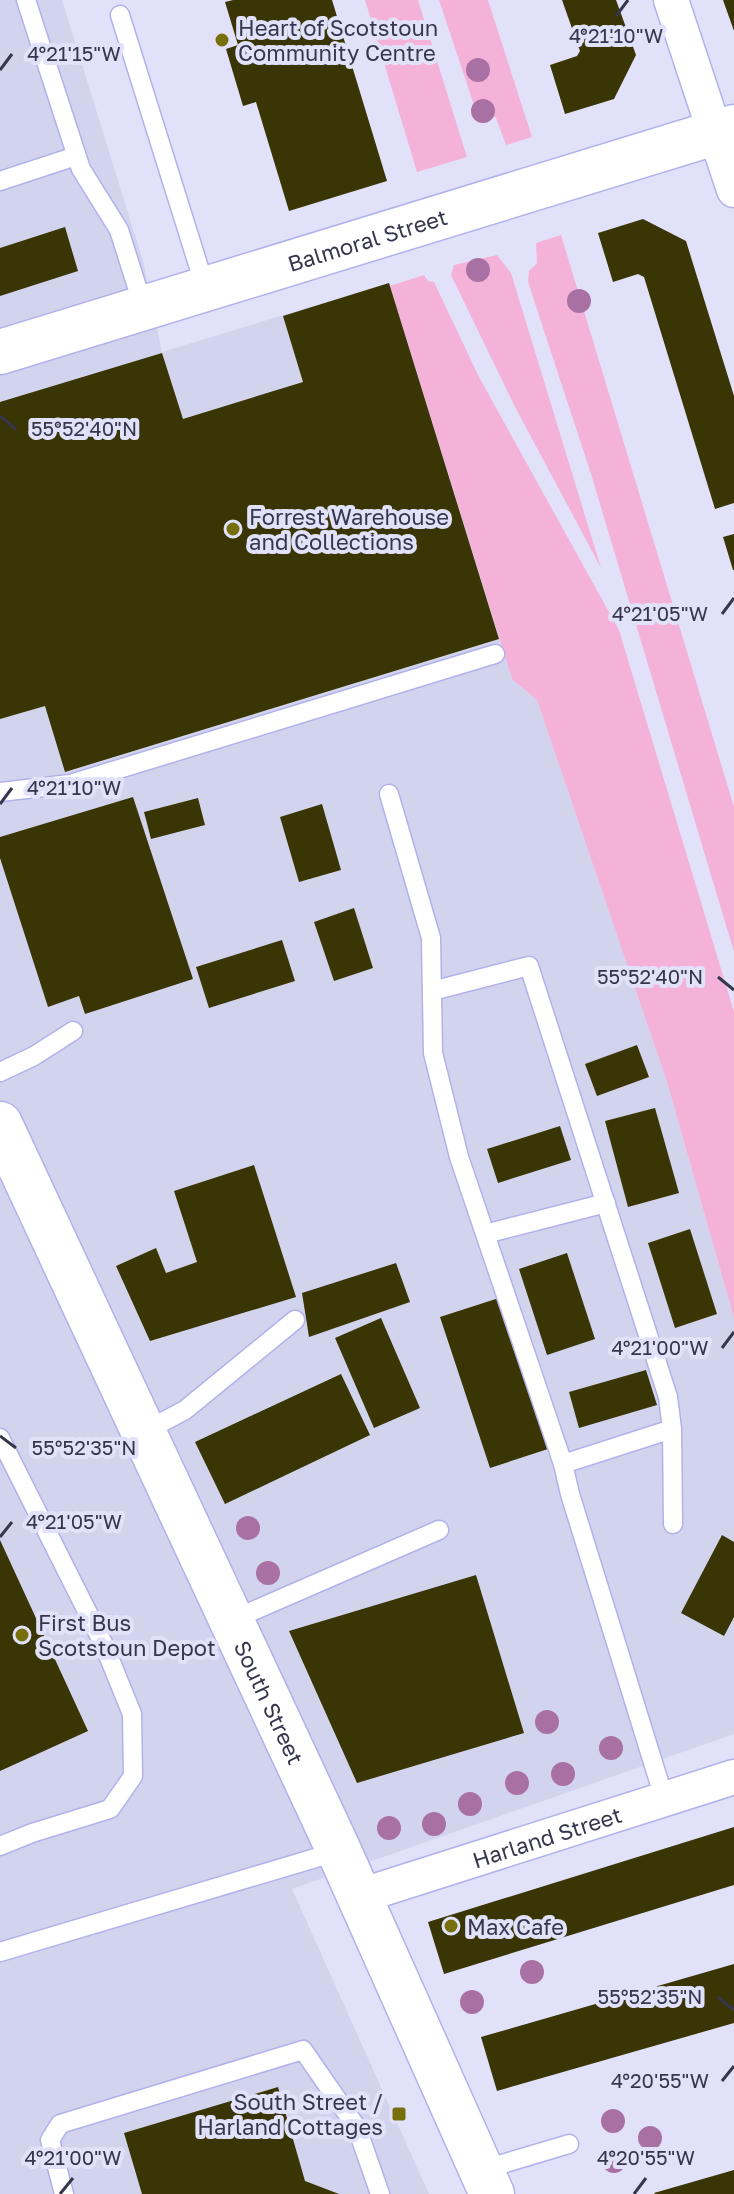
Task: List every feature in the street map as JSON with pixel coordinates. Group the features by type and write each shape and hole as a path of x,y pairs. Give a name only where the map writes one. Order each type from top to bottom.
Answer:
{"street":[{"path":"671,0 725,129 734,190"},
{"name":"Balmoral Street","path":"0,352 725,129"},
{"name":"South Street","path":"0,1124 360,1896 487,2182"},
{"name":"Harland Street","path":"360,1896 734,1777"}],"lane":[{"path":"26,0 76,156 87,180 119,230 144,309"},
{"path":"120,15 206,290"},
{"path":"0,181 76,156"},
{"path":"0,792 70,784 495,654"},
{"path":"389,794 431,938 433,1053 459,1157 563,1464 664,1798"},
{"path":"432,991 529,966 668,1397 672,1429 673,1524"},
{"path":"0,1072 34,1056 73,1031"},
{"path":"485,1234 606,1203"},
{"path":"142,1433 185,1410 295,1320"},
{"path":"563,1464 672,1429"},
{"path":"0,1438 104,1645 132,1714 133,1776 110,1809 0,1846"},
{"path":"230,1621 439,1530"},
{"path":"0,1952 339,1851"},
{"path":"64,2194 50,2140 60,2124 303,2050 357,2128 380,2194"},
{"path":"487,2182 569,2144"}],"shaded area":[{"path":"0,0 62,0 143,261 162,352 389,283 512,679 537,700 667,1082 734,1318 734,1734 292,1889 429,2194 0,2194"},
{"path":"365,0 418,0 467,157 417,172"},
{"path":"439,0 488,0 532,137 506,145 496,118 474,105"},
{"path":"561,235 734,807 734,952 591,474 528,282 529,271 537,263 536,243"},
{"path":"497,255 511,273 601,568 514,405 451,275 454,265"},
{"path":"424,275 428,281 434,282 479,377 619,630 734,1012 734,1318 667,1082 537,700 512,679 390,286"}],"building":[{"path":"332,0 387,181 289,211 256,102 243,106 226,49 238,45 225,2"},
{"path":"562,0 616,0 636,55 614,99 565,114 550,65 577,56 580,51"},
{"path":"723,0 734,0 734,31"},
{"path":"643,219 686,241 734,396 734,503 715,509 644,277 638,274 613,282 598,233"},
{"path":"65,227 78,271 0,296 0,248"},
{"name":"Forrest Warehouse and Collections","path":"389,283 499,639 65,772 45,706 0,719 0,402 162,353 183,419 303,382 283,316"},
{"path":"734,534 734,570 733,570 723,537"},
{"path":"133,797 193,979 85,1014 79,996 48,1007 0,858 0,837"},
{"path":"198,798 205,825 151,839 144,812"},
{"path":"322,804 341,870 299,882 280,817"},
{"path":"354,908 373,968 334,981 314,922"},
{"path":"282,940 295,981 209,1008 196,967"},
{"path":"637,1045 649,1077 597,1096 585,1064"},
{"path":"655,1108 679,1193 628,1207 605,1121"},
{"path":"560,1126 571,1160 498,1183 487,1149"},
{"path":"254,1165 296,1297 150,1341 116,1266 156,1248 166,1273 197,1262 174,1191"},
{"path":"690,1229 717,1314 675,1328 648,1243"},
{"path":"567,1253 595,1339 547,1355 519,1269"},
{"path":"396,1263 410,1302 309,1337 302,1293"},
{"path":"502,1297 551,1448 490,1468 440,1317"},
{"path":"381,1318 420,1408 374,1428 335,1338"},
{"path":"646,1370 657,1405 579,1428 569,1392"},
{"path":"341,1374 370,1435 225,1504 195,1442"},
{"path":"722,1535 734,1542 734,1617 724,1636 681,1613"},
{"name":"First Bus Scotstoun Depot","path":"0,1540 88,1731 0,1771"},
{"path":"476,1575 524,1733 357,1783 289,1631"},
{"path":"734,1827 734,1885 444,1974 428,1922"},
{"path":"734,1964 734,2023 497,2091 481,2037"},
{"path":"278,2087 305,2181 339,2194 142,2194 124,2133"},
{"path":"734,2170 734,2194 654,2193"}],"place":[{"name":"Heart of Scotstoun Community Centre","path":"222,40"},
{"name":"Forrest Warehouse and Collections","path":"233,529"},
{"name":"First Bus Scotstoun Depot","path":"22,1635"},
{"name":"Max Cafe","path":"451,1926"},
{"name":"South Street / Harland Cottages","path":"399,2114"}]}
